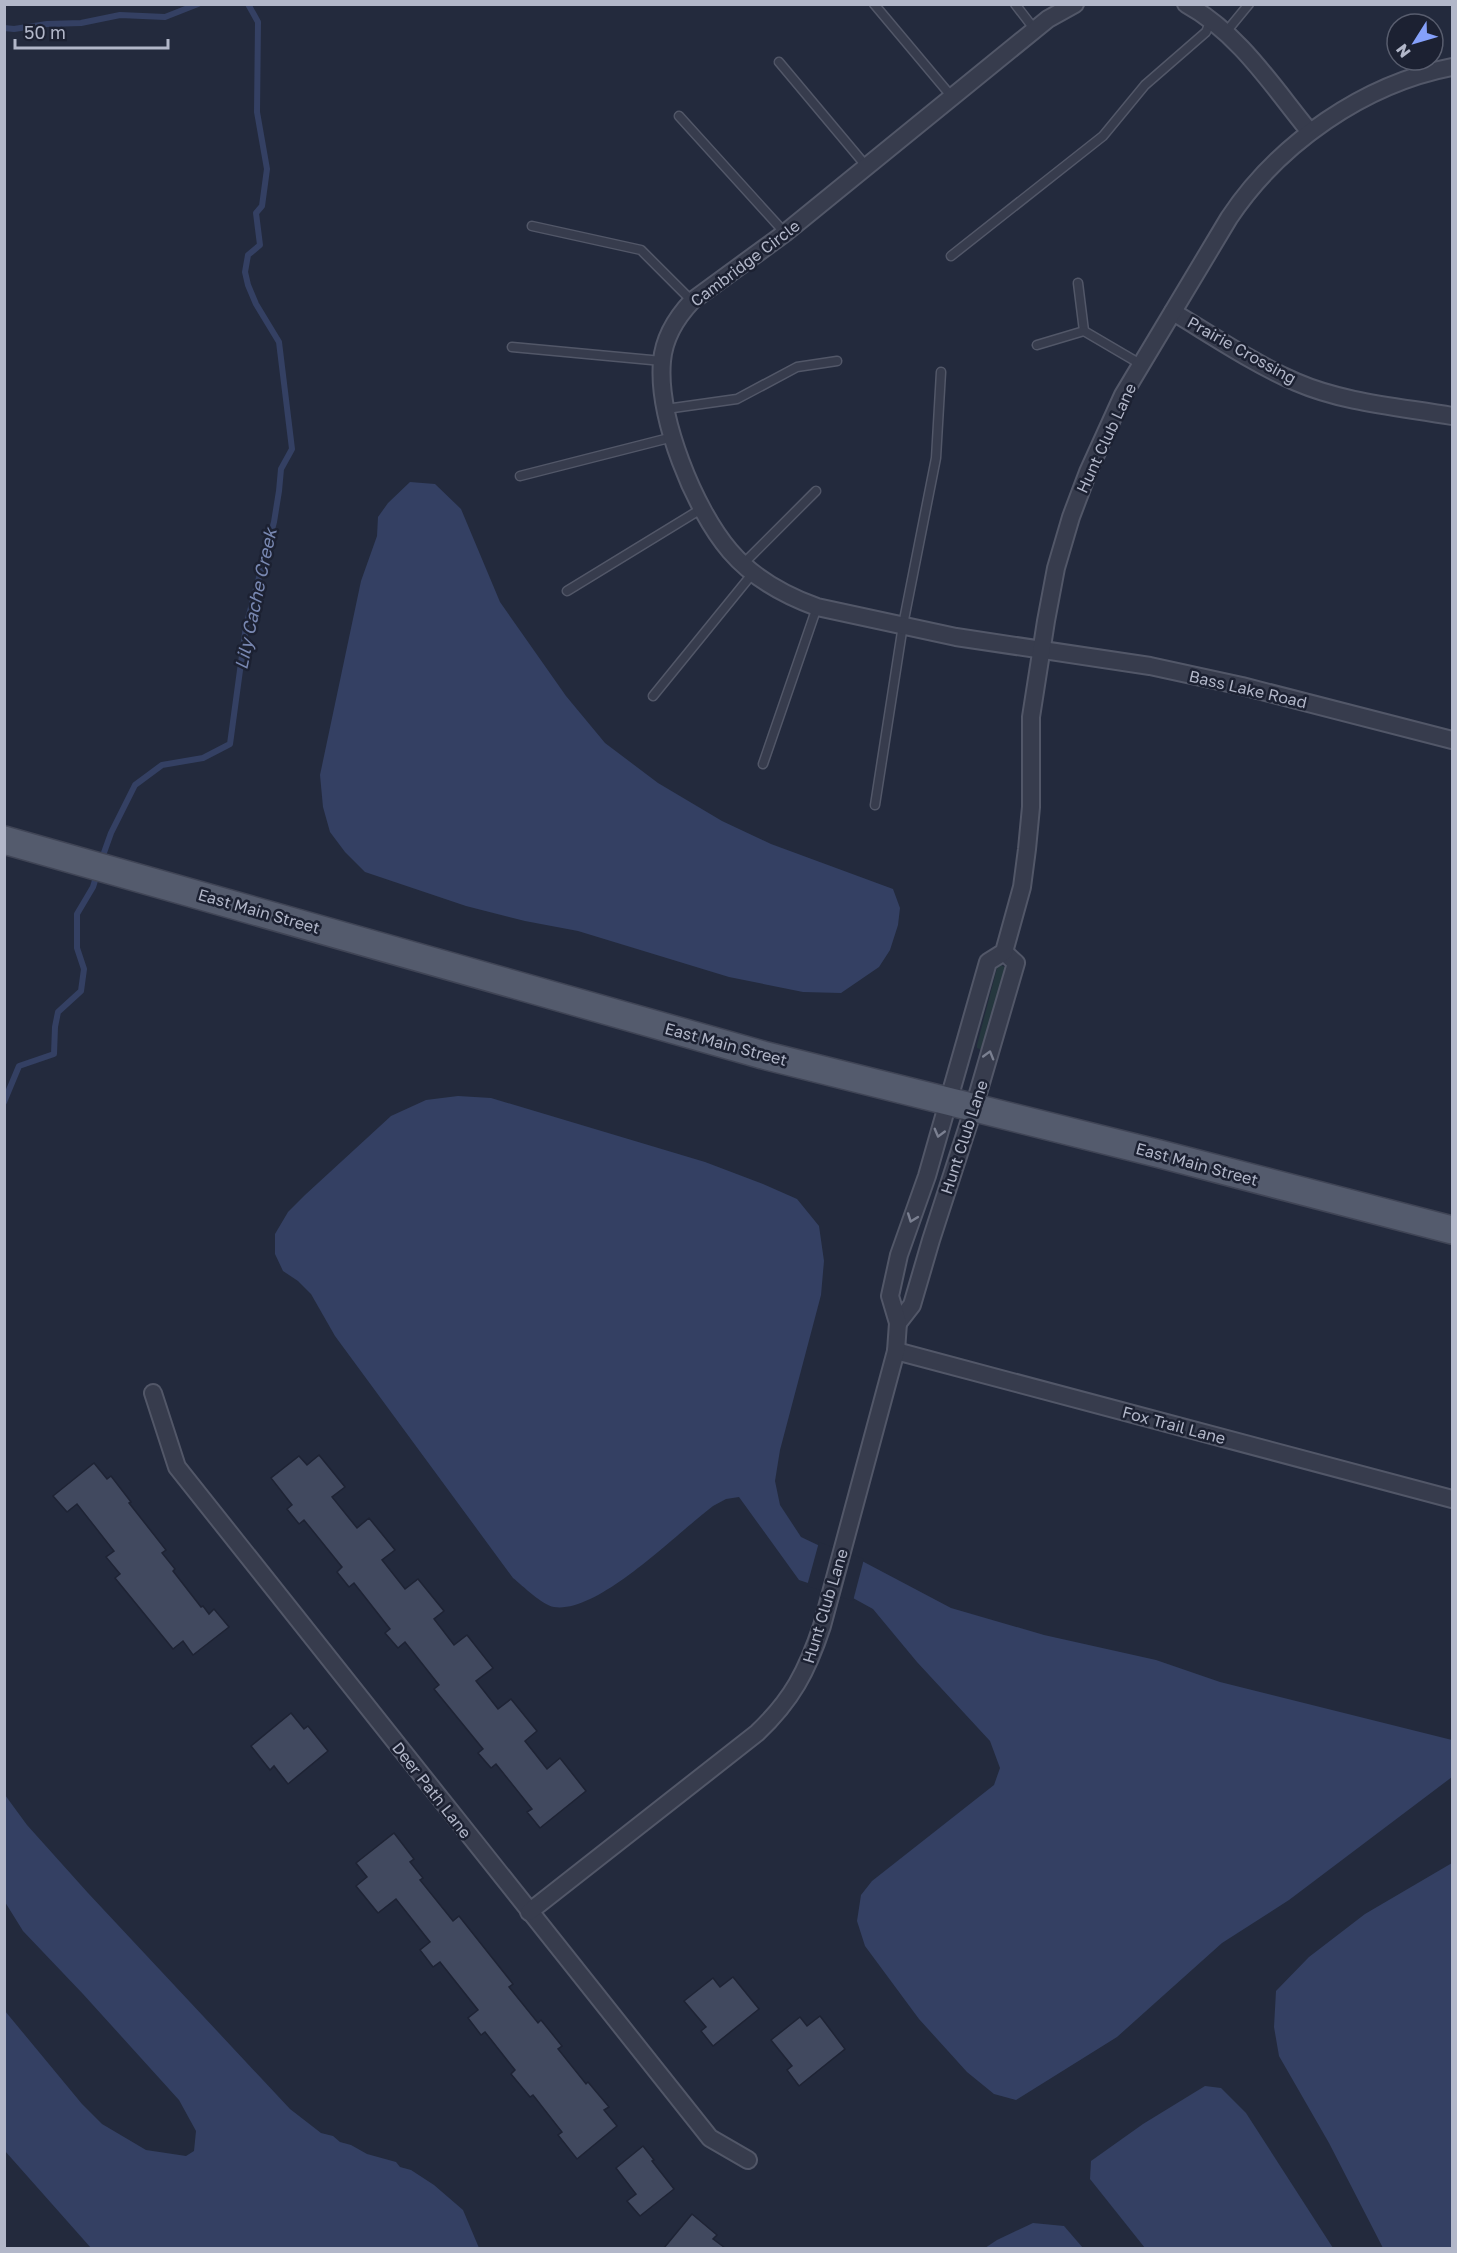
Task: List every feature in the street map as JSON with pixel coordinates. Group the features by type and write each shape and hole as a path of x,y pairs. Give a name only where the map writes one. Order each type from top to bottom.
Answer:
{"main road":[{"name":"East Main Street","path":"4,840 710,1040 1452,1230"}],"street":[{"name":"Cambridge Circle","path":"1041,650 956,637 817,607 796,599 748,568 730,551 701,509 681,464 666,410 662,362 667,339 673,326 679,315 692,302 785,233 1048,19 1075,4"},
{"path":"1186,4 1211,19 1243,49 1310,132"},
{"name":"Hunt Club Lane","path":"529,1912 773,1718 789,1700 805,1674 825,1614 896,1351 898,1323 890,1296 899,1255 927,1176 988,962 1004,952 1022,887 1031,807 1031,717 1056,568 1071,517 1123,395 1239,203 1274,164 1310,132 1364,99 1434,71 1452,67"},
{"name":"Prairie Crossing","path":"1173,312 1271,370 1298,383 1345,396 1452,416"},
{"name":"Bass Lake Road","path":"1041,650 1150,666 1219,681 1452,740"},
{"name":"Hunt Club Lane","path":"898,1323 912,1305 1016,963 1004,952"},
{"name":"Fox Trail Lane","path":"896,1351 1452,1499"},
{"name":"Deer Path Lane","path":"153,1393 177,1467 710,2138 748,2160"}],"lane":[{"path":"874,4 952,97"},
{"path":"1015,4 1035,30"},
{"path":"1226,32 1249,4"},
{"path":"951,256 1103,136 1145,85 1206,32 1211,19"},
{"path":"779,62 867,167"},
{"path":"679,116 785,233"},
{"path":"532,226 641,250 692,302"},
{"path":"1078,283 1084,331"},
{"path":"1037,345 1084,331 1143,365"},
{"path":"512,347 662,362"},
{"path":"666,410 737,399 797,367 837,361"},
{"path":"875,805 903,625 936,458 941,372"},
{"path":"520,476 673,438"},
{"path":"653,696 748,568 816,491"},
{"path":"567,591 701,509"},
{"path":"763,764 817,607"}],"shaded area":[{"path":"1001,965 1006,968 983,1050 977,1048 977,1045 997,968"}],"water":[{"path":"410,482 435,484 461,509 500,602 566,696 605,743 658,783 722,821 771,844 893,889 900,908 898,925 890,950 879,967 841,993 803,992 729,977 578,931 466,906 365,872 345,852 330,832 323,807 320,775 361,581 377,536 378,517 388,503"},
{"path":"458,1096 491,1098 705,1162 797,1199 819,1226 824,1261 821,1295 780,1450 775,1481 780,1505 801,1537 862,1561 951,1608 1044,1635 1156,1660 1220,1682 1452,1740 1452,1777 1289,1900 1222,1943 1117,2037 1016,2100 994,2094 967,2072 919,2019 865,1946 857,1921 861,1895 872,1881 994,1785 1000,1768 990,1741 917,1662 873,1609 853,1598 799,1580 739,1497 726,1499 713,1506 636,1569 592,1598 572,1606 554,1607 544,1603 513,1578 335,1336 311,1294 283,1271 275,1254 275,1234 288,1212 305,1195 391,1116 426,1100"},
{"path":"5,1795 27,1825 88,1893 290,2109 321,2133 333,2136 340,2142 367,2154 396,2162 400,2167 411,2170 434,2185 463,2210 479,2248 91,2248 5,2151 5,2011 82,2104 102,2124 146,2150 186,2156 194,2151 196,2131 179,2100 23,1931 5,1902"},
{"path":"1452,1863 1452,2248 1383,2248 1329,2143 1279,2056 1274,2027 1276,1991 1309,1957 1365,1914"},
{"path":"1205,2086 1221,2088 1246,2113 1333,2248 1145,2248 1090,2179 1091,2161 1143,2124"},
{"path":"1033,2223 1064,2226 1083,2248 985,2248"}],"pier":[{"path":"819,1542 864,1559 853,1601 807,1586"}],"building":[{"path":"319,1455 345,1487 332,1497 357,1528 369,1518 395,1550 382,1560 405,1589 418,1579 444,1611 434,1619 454,1645 467,1635 493,1668 476,1681 498,1709 511,1699 537,1731 525,1741 547,1769 560,1758 586,1791 540,1828 527,1812 532,1809 496,1764 491,1768 478,1753 483,1749 434,1689 439,1685 405,1642 398,1648 385,1633 390,1629 354,1583 349,1587 337,1572 342,1567 304,1520 299,1524 287,1509 292,1505 271,1478 299,1456 307,1465"},
{"path":"94,1463 107,1479 111,1476 131,1502 129,1503 166,1550 162,1553 175,1569 173,1571 201,1607 203,1606 209,1614 214,1609 229,1627 193,1655 183,1641 173,1649 115,1578 120,1574 106,1557 114,1551 77,1504 67,1512 53,1496"},
{"path":"291,1713 304,1729 308,1726 328,1751 288,1784 274,1766 270,1770 251,1746"},
{"path":"394,1833 414,1859 410,1862 423,1878 420,1880 453,1921 459,1916 513,1984 509,1987 538,2023 541,2020 562,2046 558,2049 586,2084 588,2082 609,2107 604,2110 617,2126 577,2159 558,2135 562,2132 533,2095 530,2097 511,2074 515,2070 485,2032 481,2035 468,2018 478,2010 440,1962 433,1967 420,1950 430,1942 396,1899 378,1913 356,1886 367,1877 356,1863"},
{"path":"733,1977 759,2009 713,2046 701,2031 706,2027 684,2001 713,1978 720,1987"},
{"path":"820,2016 845,2049 799,2086 787,2070 792,2066 771,2040 800,2017 807,2026"},
{"path":"643,2146 674,2189 640,2216 627,2201 636,2194 616,2168"},
{"path":"692,2214 717,2235 713,2239 725,2248 664,2248"}],"waterway":[{"path":"4,28 81,23 120,15 165,17 198,4"},
{"name":"Lily Cache Creek","path":"101,861 111,833 135,785 162,765 203,758 230,744 246,626 274,522 281,469 292,449 279,342 256,304 245,272 248,255 260,245 256,213 262,206 267,169 257,112 258,22 248,4"},
{"name":"Lily Cache Creek","path":"4,1102 19,1066 54,1054 58,1012 81,991 84,969 77,948 77,914 93,887 97,874"}]}
